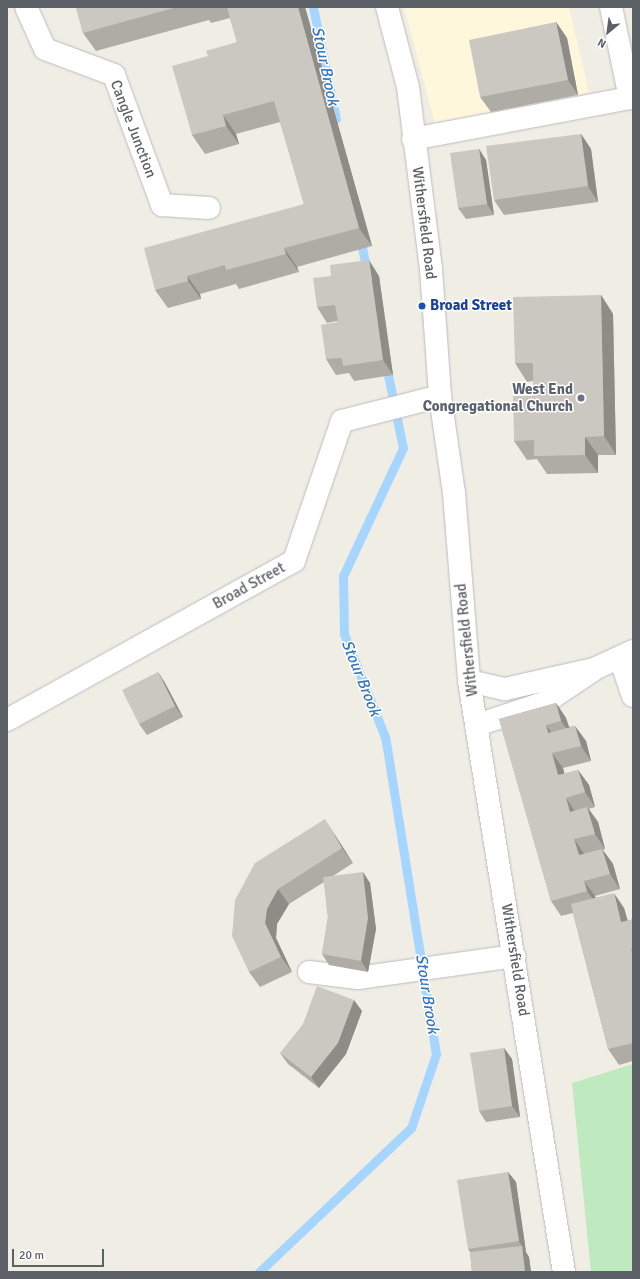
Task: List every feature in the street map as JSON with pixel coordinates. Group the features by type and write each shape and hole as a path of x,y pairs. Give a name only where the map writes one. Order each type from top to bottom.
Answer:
{"street":[{"name":"Cangle Junction","path":"26,7 45,49 114,75 162,205 209,208"},
{"name":"Withersfield Road","path":"387,7 408,87 413,139 431,269 440,396 454,493 469,681 564,1272"},
{"path":"413,139 631,104 612,7"},
{"name":"Broad Street","path":"7,720 294,561 342,421 440,396"},
{"path":"477,724 544,703 594,669 626,654 633,696"},
{"path":"469,681 505,689 594,669"},
{"path":"309,972 334,977 375,976 514,956"}],"shaded area":[{"path":"404,7 569,7 589,93 435,123"}],"green space":[{"path":"633,1064 633,1272 591,1272 572,1083"}],"building":[{"path":"76,7 177,7 83,33"},
{"path":"227,7 298,7 359,228 284,248 286,254 226,270 225,265 187,276 188,281 155,290 144,248 304,204 274,101 223,115 226,126 192,135 172,66 208,56 206,51 237,42"},
{"path":"556,22 568,80 480,97 469,40"},
{"path":"581,134 588,186 494,200 486,146"},
{"path":"479,149 487,204 458,208 450,153"},
{"path":"369,260 383,360 343,366 342,358 326,359 321,325 338,322 335,305 317,307 313,278 331,276 330,265"},
{"name":"West End Congregational Church","path":"601,295 604,436 585,437 585,455 534,456 534,440 514,441 513,396 533,396 533,363 515,363 513,297"},
{"path":"158,672 175,706 139,724 122,690"},
{"path":"556,703 561,721 546,725 548,733 575,726 581,746 552,753 558,775 578,770 585,792 566,798 570,812 587,807 595,834 574,839 579,855 602,849 610,874 584,881 587,891 551,901 499,719"},
{"path":"325,819 342,848 278,889 267,909 265,923 281,957 249,972 232,936 235,900 255,863"},
{"path":"363,872 368,918 361,961 322,954 328,917 323,877"},
{"path":"614,893 621,922 633,919 633,948 631,948 633,957 633,1043 608,1049 571,904"},
{"path":"317,986 354,1000 338,1043 311,1077 280,1053 303,1024"},
{"path":"504,1048 512,1106 479,1111 470,1053"},
{"path":"508,1172 519,1241 468,1249 457,1180"},
{"path":"522,1246 525,1272 472,1272 470,1252"}],"waterway":[{"name":"Stour Brook","path":"313,7 336,119"},
{"name":"Stour Brook","path":"360,237 367,272"},
{"name":"Stour Brook","path":"259,1272 411,1128 436,1054 385,737 344,634 343,576 403,448 386,365"}],"place":[{"name":"Broad Street","path":"422,306"},
{"name":"West End Congregational Church","path":"581,398"}]}
